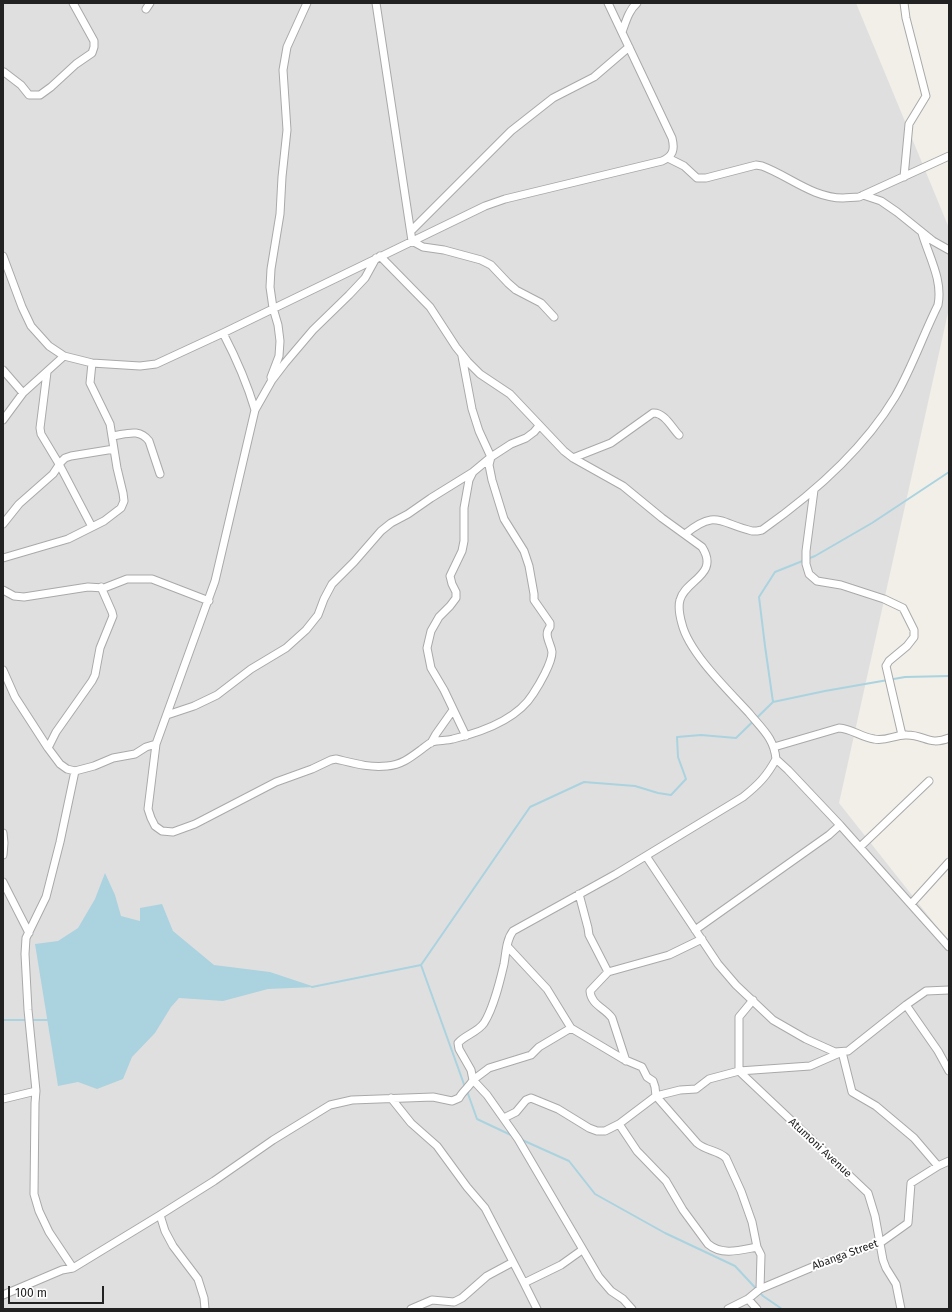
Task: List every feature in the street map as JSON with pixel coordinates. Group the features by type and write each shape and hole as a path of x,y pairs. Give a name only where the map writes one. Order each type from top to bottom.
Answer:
{"street":[{"path":"4,72 21,85 29,95 40,95 76,64 92,53 94,41 73,3"},
{"path":"263,396 279,356 280,341 270,287 271,269 280,214 287,130 283,70 288,47 307,3"},
{"path":"376,3 412,242"},
{"path":"3,256 22,307 31,326 49,346 64,356 92,362 140,366 156,364 485,206 504,199 662,161 668,158 673,152 674,145 672,138 608,3"},
{"path":"622,32 628,15 637,3"},
{"path":"904,3 906,18 926,96 909,124 904,177"},
{"path":"410,231 511,131 554,98 594,77 629,47"},
{"path":"668,158 684,166 697,178 706,178 756,165 762,166 778,173 800,186 828,197 843,198 859,197 949,156"},
{"path":"863,195 881,201 933,241 949,250"},
{"path":"685,534 699,524 713,519 721,520 752,531 762,530 814,490 850,456 869,433 901,385 938,305 940,295 939,284 922,233"},
{"path":"412,242 423,247 444,250 481,260 491,265 508,284 516,290 541,303 554,317"},
{"path":"378,257 430,307 462,356 480,374 510,394 564,451 573,458 624,486 662,518 702,547 706,553 706,564 702,575 689,586 680,600 679,608 682,624 690,643 712,672 766,733 774,747 776,759 840,825 949,947"},
{"path":"378,257 365,278 313,330 285,363 255,410 222,555 209,601 156,744 148,809 151,818 155,826 162,831 173,832 195,824 276,782 312,769 331,760 336,759 371,767 403,763 431,742 453,710"},
{"path":"223,333 244,376 255,410"},
{"path":"3,420 23,393 64,356"},
{"path":"431,742 452,740 494,726 523,707 533,694 548,667 552,654 547,635 550,623 534,600 529,566 524,551 504,519 492,480 489,465 491,457 479,431 472,409 462,356"},
{"path":"3,558 68,539 104,521 121,508 124,501 110,424 90,382 92,362"},
{"path":"3,370 23,393"},
{"path":"47,372 40,428 41,434 59,464 92,527"},
{"path":"573,458 610,443 657,412 663,416 678,435"},
{"path":"166,714 194,706 217,695 251,669 286,648 306,630 318,615 332,584 354,562 381,531 391,523 408,514 473,472 491,457 511,444 526,438 539,426"},
{"path":"112,436 140,433 146,437 149,441 160,474"},
{"path":"3,524 19,504 53,474 65,458 114,449"},
{"path":"466,736 431,668 427,648 431,631 439,617 456,598 456,592 450,576 462,551 464,541 464,508 469,480 473,472"},
{"path":"814,490 806,551 806,564 809,574 817,580 841,585 884,599 903,608 914,630 914,637 907,646 889,661 886,666 902,735"},
{"path":"3,590 14,596 24,597 88,587 104,588 127,579 152,579 209,601"},
{"path":"48,748 56,732 95,675 100,648 112,616 112,612 101,587"},
{"path":"3,670 15,697 48,748 60,764 67,769 75,771 94,766 112,758 135,754 146,747 156,744"},
{"path":"774,747 839,728 848,729 876,740 902,735 911,735 936,741 949,738"},
{"path":"632,1309 603,1282 582,1250 518,1139 487,1095 473,1080 471,1070 459,1049 458,1043 462,1038 477,1030 484,1023 499,984 507,946 510,935 513,932 646,856 743,797 763,779 776,759"},
{"path":"73,1268 49,1232 39,1211 34,1194 36,1090 27,1002 25,954 26,938 46,897 60,842 75,771"},
{"path":"860,847 929,781"},
{"path":"695,930 829,835 840,825"},
{"path":"3,833 3,855"},
{"path":"646,856 718,964 736,985 773,1020 806,1039 835,1052 848,1051 926,991 949,990"},
{"path":"911,904 949,862"},
{"path":"3,882 29,933"},
{"path":"579,894 589,936 608,972"},
{"path":"626,1061 612,1018 594,1002 590,991 608,972 669,955 702,939"},
{"path":"507,946 547,990 571,1028 626,1061 642,1067 647,1077 653,1081 656,1087 656,1096 702,1148 722,1154 726,1158 741,1190 752,1222 757,1247 761,1255 760,1289"},
{"path":"739,1071 739,1017 752,1000"},
{"path":"906,1005 938,1051 949,1071"},
{"path":"3,1295 62,1270 73,1268 160,1215 273,1140 330,1105 352,1100 433,1097 452,1100 459,1098 473,1080 489,1068 531,1054 539,1047 571,1028"},
{"path":"504,1118 516,1112 526,1100 531,1098 558,1109 589,1128 597,1131 605,1131 619,1124 656,1096 696,1088 709,1079 739,1071 810,1066 842,1052"},
{"path":"842,1052 852,1092 876,1106 914,1138 938,1166"},
{"name":"Atumoni Avenue","path":"739,1071 868,1193 875,1216 883,1260 896,1284 901,1309"},
{"path":"3,1100 36,1090"},
{"path":"391,1098 411,1124 437,1146 467,1187 485,1208 537,1309"},
{"path":"619,1124 637,1151 666,1181 682,1210 708,1244 719,1250 733,1252 757,1247"},
{"name":"Abanga Street","path":"728,1309 748,1299 760,1289 822,1262 880,1243 908,1223 911,1183 949,1161"},
{"path":"160,1215 165,1231 173,1246 198,1279 204,1298 205,1309"},
{"path":"524,1283 561,1265 582,1250"},
{"path":"411,1309 432,1300 454,1302 462,1298 488,1276 513,1262"},
{"path":"748,1299 757,1309"}],"shaded area":[{"path":"3,3 856,3 949,228 949,308 839,803 949,942 949,1309 3,1309"}],"water":[{"path":"105,873 115,895 121,916 140,921 140,908 162,904 173,931 214,965 270,972 315,987 268,989 223,1001 179,998 171,1007 155,1033 132,1057 123,1079 97,1089 78,1082 58,1086 35,944 58,941 78,928 95,899"}],"waterway":[{"path":"312,987 421,965 530,807 584,782 635,786 658,793 671,795 686,779 678,757 677,737 701,735 736,738 773,702 759,597 775,572 815,556 872,523 949,472"},
{"path":"773,702 905,677 949,676"},
{"path":"421,965 465,1087"},
{"path":"3,1020 50,1020"},
{"path":"467,1091 477,1119 513,1136"},
{"path":"520,1139 569,1161 595,1194 665,1233 735,1266 763,1296 782,1309"}]}
